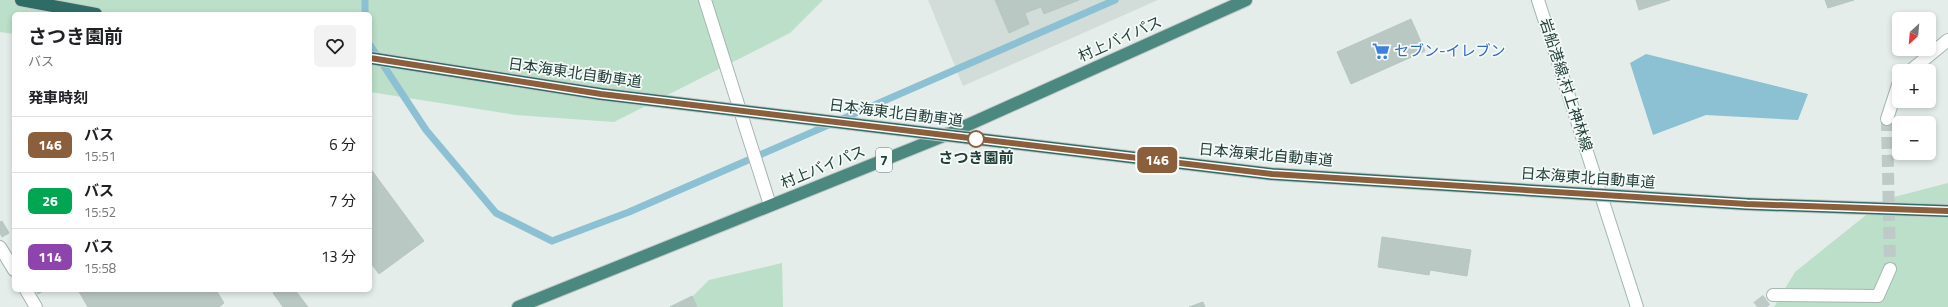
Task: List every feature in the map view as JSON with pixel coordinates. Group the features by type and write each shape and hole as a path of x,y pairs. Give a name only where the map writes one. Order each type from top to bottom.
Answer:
{"highway":[{"path":"21,0 85,12"},
{"name":"村上バイパス","path":"518,307 941,137 1246,0"},
{"name":"日本海東北自動車道","path":"372,58 601,94 1272,174 1747,204 1948,211"}],"street":[{"path":"705,0 770,205"},
{"name":"岩船港線;村上神林線","path":"1538,0 1637,307"},
{"path":"1919,64 1948,40"},
{"path":"1887,119 1892,104"},
{"path":"0,247 12,267"},
{"path":"1773,295 1878,296 1890,270"},
{"path":"27,292 36,307"}],"shaded area":[{"path":"928,0 1158,0 963,86"}],"green space":[{"path":"0,0 823,0 790,33 614,122 516,115 372,92 372,12 12,12 12,34 0,32"},
{"path":"1948,183 1948,307 1774,307 1795,272 1886,199"},
{"path":"782,263 783,307 682,307 709,280"}],"water":[{"path":"1646,54 1808,94 1798,120 1706,115 1653,135 1630,63"}],"building":[{"path":"995,0 1079,0 1044,14 1041,7 1025,13 1029,24 1009,33"},
{"path":"1636,0 1670,0 1639,10"},
{"path":"1825,0 1854,0 1828,8"},
{"name":"セブン-イレブン","path":"1411,19 1425,51 1351,84 1337,52"},
{"path":"372,171 424,241 379,274 372,265"},
{"path":"2,221 9,233 2,237 0,233 0,222"},
{"path":"1382,237 1471,250 1467,276 1430,270 1429,275 1378,267"},
{"path":"79,292 217,292 224,303 219,307 88,307"},
{"path":"297,292 308,307 283,307 273,293"},
{"path":"692,296 697,307 670,307"},
{"path":"1203,302 1205,307 1189,307"}],"waterway":[{"path":"365,0 365,12"},
{"path":"372,48 426,130 496,213 552,241 629,212 1115,0"}],"tunnel":[{"path":"1887,119 1890,269"},
{"path":"1757,307 1773,295"}],"bus line":[{"name":"146","path":"372,58 601,94 1272,174 1747,204 1948,211"}],"place":[{"name":"セブン-イレブン","path":"1381,51"},
{"name":"さつき園前","path":"976,139"}]}
